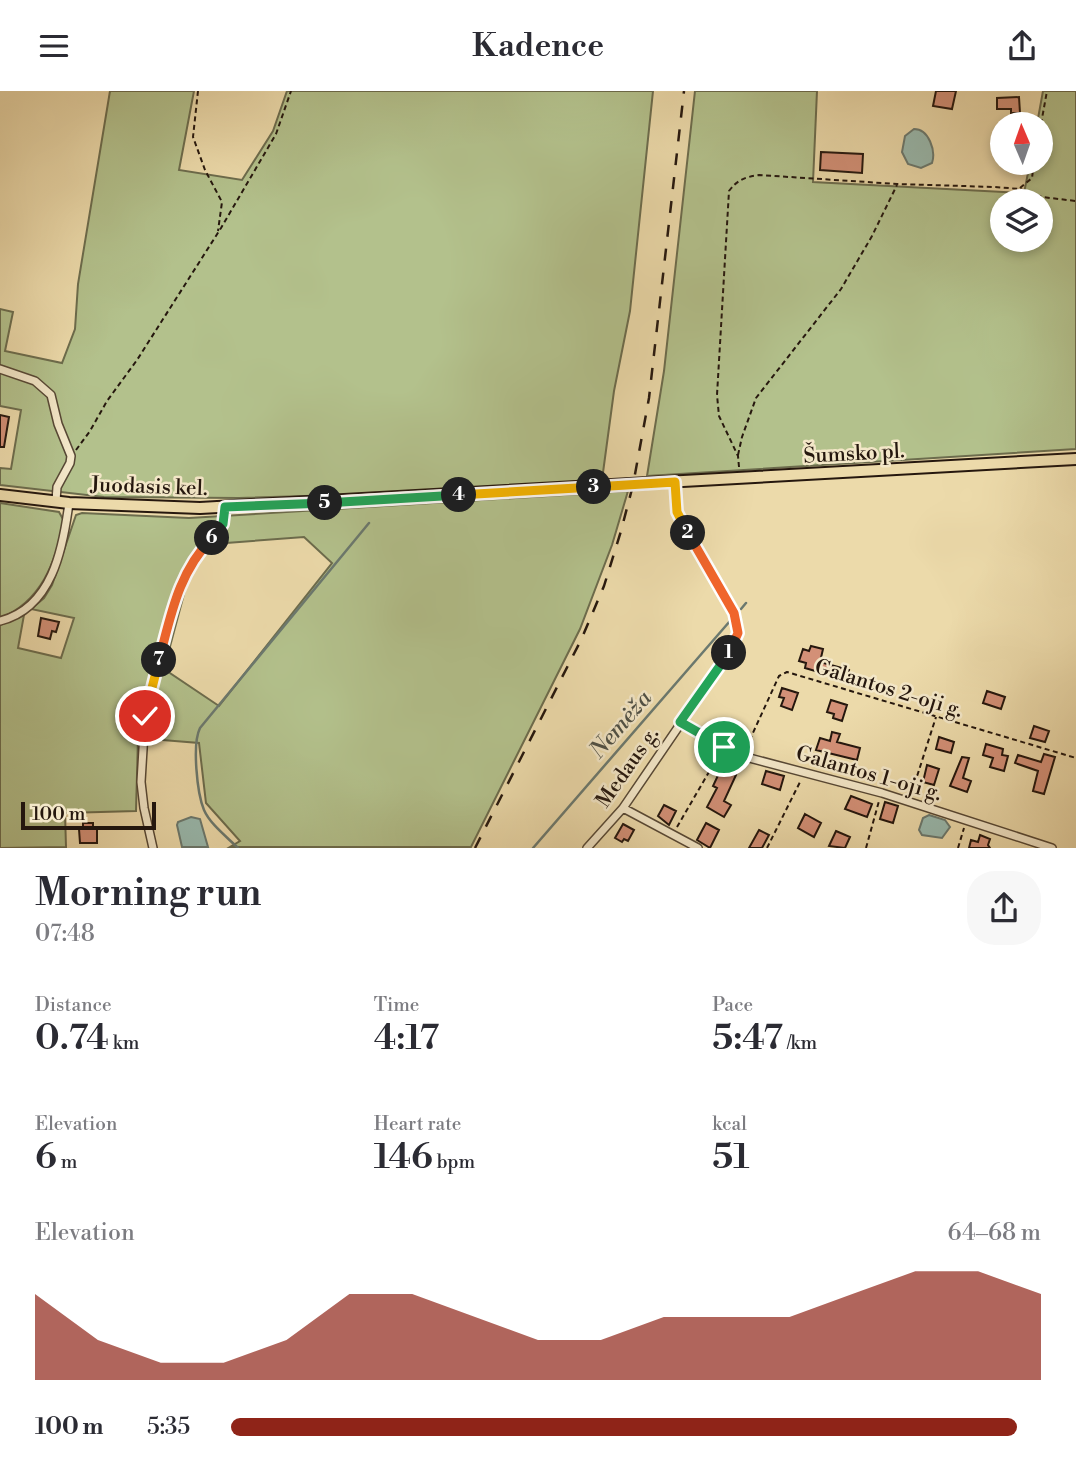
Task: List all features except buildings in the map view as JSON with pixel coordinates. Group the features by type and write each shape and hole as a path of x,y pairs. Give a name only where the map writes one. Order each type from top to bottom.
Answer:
{"main road":[{"name":"Šumsko pl.","path":"634,485 1076,459"},
{"name":"Juodasis kel.","path":"0,495 69,503 163,508 634,485"}],"street":[{"path":"0,369 34,381 51,395 58,425 71,456 57,487 56,501"},
{"name":"Medaus g.","path":"587,848 623,808 735,644 738,633 734,613 680,520 675,501 675,482"},
{"path":"0,621 26,609 41,596 54,572 69,503"},
{"path":"153,848 141,782 145,716 177,593 188,569 223,524 225,507"},
{"name":"Galantos 1-oji g.","path":"680,722 742,755 909,801 1052,848"},
{"path":"623,808 698,848"}],"path":[{"path":"198,91 193,137 205,170 222,202 218,232"},
{"path":"71,456 138,360 218,232 276,134 291,91"},
{"path":"1043,112 1047,91"},
{"path":"738,456 719,416 717,394 729,191 735,183 746,177 759,175 1020,189 1032,175"},
{"path":"740,479 738,456 756,398 841,289 872,236 897,184"},
{"path":"1053,198 1076,201"},
{"name":"Galantos 2-oji g.","path":"742,755 779,676 787,672 1076,758"},
{"path":"909,801 936,716"},
{"path":"673,834 724,747"},
{"path":"767,848 805,772"},
{"path":"866,848 881,793"},
{"path":"958,848 967,820"}],"green space":[{"path":"110,91 194,91 179,170 242,180 273,131 287,91 653,91 630,311 614,391 602,480 373,494 239,498 104,497 0,485 0,468 11,469 21,410 0,406 0,309 13,312 5,351 62,363 75,329 78,284"},
{"path":"695,91 817,91 813,182 990,191 990,252 1053,252 1053,189 1025,189 1028,175 1054,175 1054,112 1039,112 1043,91 1076,91 1076,449 647,476 664,371"},
{"path":"628,491 612,545 580,629 471,847 230,847 240,841 206,803 199,743 138,738 136,811 65,813 66,847 0,848 0,625 24,615 18,648 61,658 74,618 31,609 44,598 52,585 76,515 82,513 189,518","holes":["304,537 332,563 219,706 164,669 188,579 198,561 213,544"]},
{"path":"0,503 59,512 64,521 56,551 44,579 26,602 0,618"}],"water":[{"path":"914,129 924,133 932,147 932,163 921,168 908,164 902,152 905,136"},
{"path":"929,815 945,820 950,827 942,838 922,835 919,830 923,818"},
{"path":"191,817 200,819 208,847 182,847 177,825 178,822"}],"waterway":[{"path":"238,848 210,820 201,802 196,756 200,728 369,523"},
{"name":"Nemėža","path":"741,609 746,603"},
{"name":"Nemėža","path":"533,848 730,621"}],"railway":[{"path":"475,848 581,640 604,586 621,531 633,485 649,398 684,91"}],"route":[{"path":"145,716 177,593 188,569 223,524 225,507 675,482 675,501 680,520 738,623 735,644 680,722 724,747"}]}
